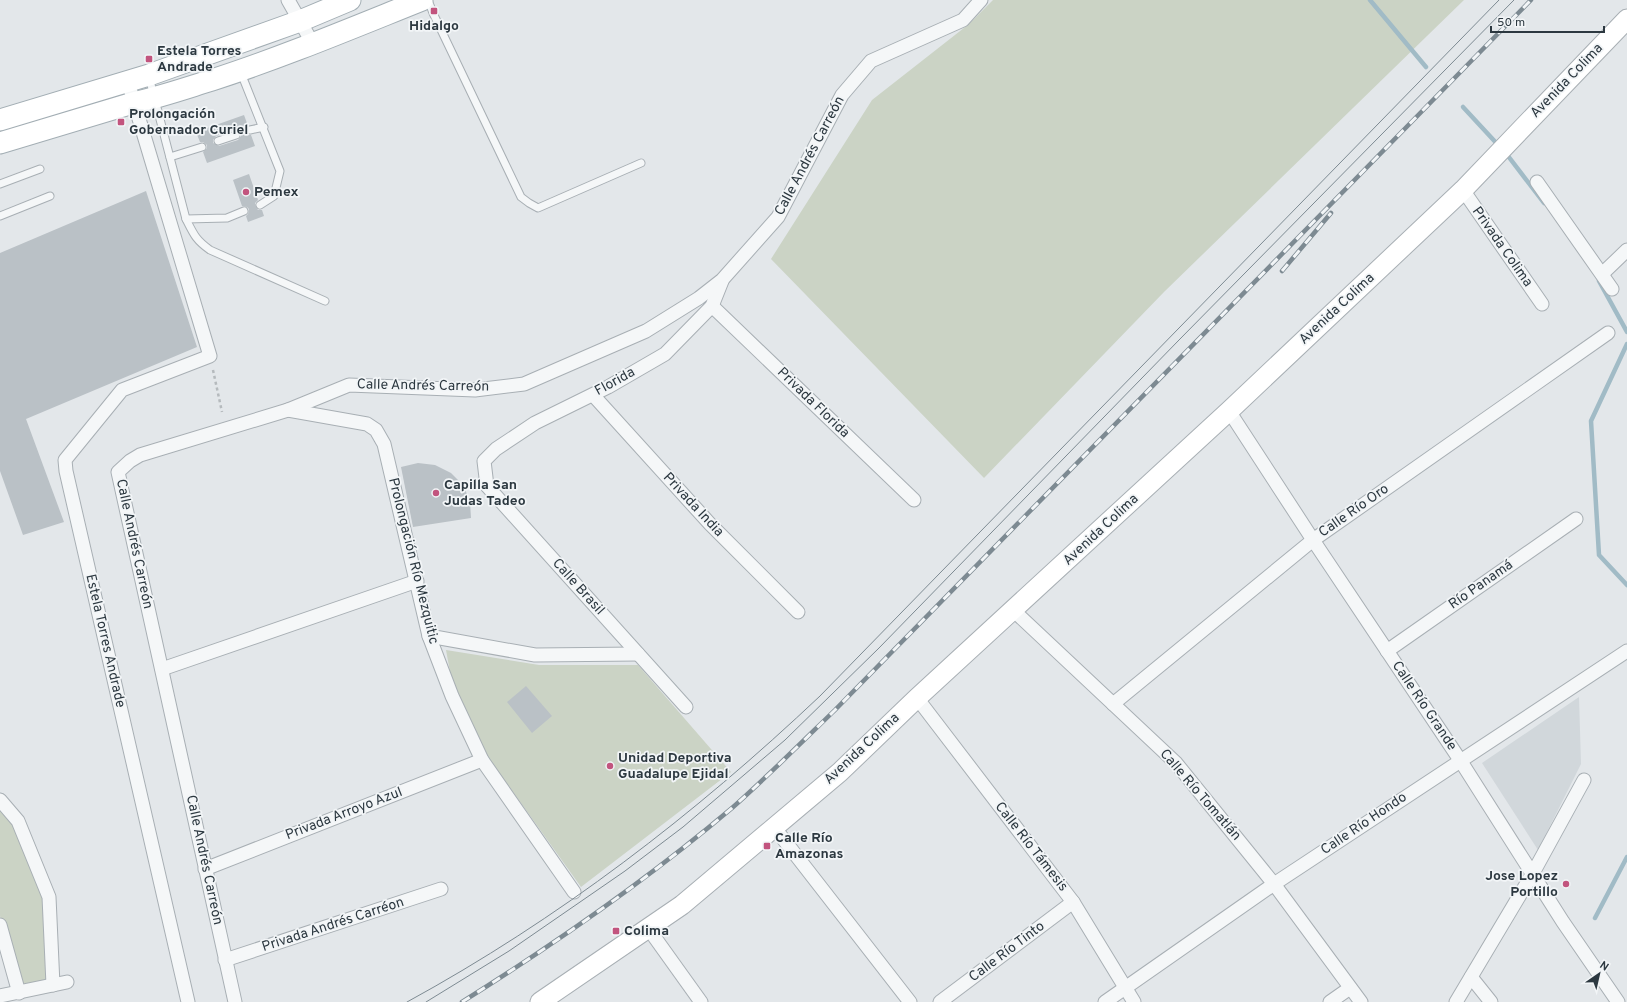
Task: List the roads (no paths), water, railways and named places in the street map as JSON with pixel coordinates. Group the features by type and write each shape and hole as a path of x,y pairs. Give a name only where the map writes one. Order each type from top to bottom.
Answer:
{"main road":[{"path":"0,120 149,75 300,21 350,0"},
{"path":"0,143 133,103 155,98 240,71 313,44 422,0"}],"street":[{"path":"288,0 313,44"},
{"name":"Calle Andrés Carreón","path":"234,1002 118,472 130,461 140,455 288,410 349,385 475,390 524,384 646,331 699,298 722,280 778,218 842,95 871,61 963,20 981,0"},
{"name":"Avenida Colima","path":"540,1002 682,905 840,772 917,698 1229,411 1463,190 1627,19"},
{"path":"128,82 133,103"},
{"name":"Estela Torres Andrade","path":"133,103 210,356 122,390 65,460 66,471 188,1002"},
{"path":"1537,182 1612,288"},
{"name":"Privada Colima","path":"1463,190 1542,304"},
{"path":"1602,274 1627,250"},
{"name":"Florida","path":"484,461 496,449 535,423 593,394 665,354 712,306 722,280"},
{"name":"Privada Florida","path":"712,306 914,500"},
{"name":"Calle Río Oro","path":"1113,704 1313,540 1608,333"},
{"name":"Privada India","path":"593,394 710,524 798,612"},
{"name":"Prolongación Río Mezquitic","path":"288,410 367,424 376,430 384,444 429,636 452,696 482,760 574,892"},
{"name":"Calle Río Grande","path":"1229,411 1460,760 1563,922 1621,998"},
{"name":"Calle Brasil","path":"484,461 487,486 686,707"},
{"name":"Río Panamá","path":"1387,651 1576,519"},
{"path":"162,669 417,581"},
{"name":"Calle Río Tomatlán","path":"1013,610 1176,763 1274,884 1361,1002"},
{"path":"429,636 535,655 638,654"},
{"name":"Calle Río Hondo","path":"1105,1002 1274,884 1627,651"},
{"name":"Calle Río Támesis","path":"917,698 1073,902 1134,1002"},
{"name":"Privada Arroyo Azul","path":"205,869 482,760"},
{"path":"1456,1002 1533,873 1584,780"},
{"path":"0,800 18,822 49,898 53,985"},
{"path":"774,827 910,1002"},
{"name":"Privada Andrés Carréon","path":"225,960 441,889"},
{"name":"Calle Río Tinto","path":"940,1002 1073,902"},
{"path":"0,925 19,993"},
{"path":"648,928 702,1002"},
{"path":"1471,977 1491,1002"},
{"path":"0,996 67,982"},
{"path":"1330,1002 1350,988"}],"lane":[{"path":"428,0 521,197 529,204 538,208 641,163"},
{"path":"240,71 264,127 280,171 274,196 260,204"},
{"path":"149,75 186,219 199,243 210,250 325,301"},
{"path":"250,130 264,127"},
{"path":"218,141 236,135"},
{"path":"170,157 202,147"},
{"path":"0,184 40,169"},
{"path":"0,216 50,196"},
{"path":"186,219 227,218 244,211"}],"waterway":[{"path":"1370,0 1426,67"},
{"path":"1463,107 1500,147"},
{"path":"1505,152 1544,203"},
{"path":"1599,281 1627,332"},
{"path":"1627,344 1591,421 1599,555 1627,585"},
{"path":"1595,918 1627,857"}],"tram line":[{"path":"407,1002 518,936 623,862 724,782 820,696 1499,0"},
{"path":"426,1002 509,951 625,871 683,827 785,740 879,648 1179,340 1514,0"}],"railway":[{"path":"462,1002 566,934 634,885 700,835 758,784 835,710 1531,0"},
{"path":"1282,271 1331,213"}],"place":[{"name":"Hidalgo","path":"434,11"},
{"name":"Estela Torres Andrade","path":"149,59"},
{"name":"Prolongación Gobernador Curiel","path":"121,122"},
{"name":"Pemex","path":"246,192"},
{"name":"Capilla San Judas Tadeo","path":"436,493"},
{"name":"Unidad Deportiva Guadalupe Ejidal","path":"610,766"},
{"name":"Calle Río Amazonas","path":"767,846"},
{"name":"Jose Lopez Portillo","path":"1566,884"},
{"name":"Colima","path":"616,931"}]}
